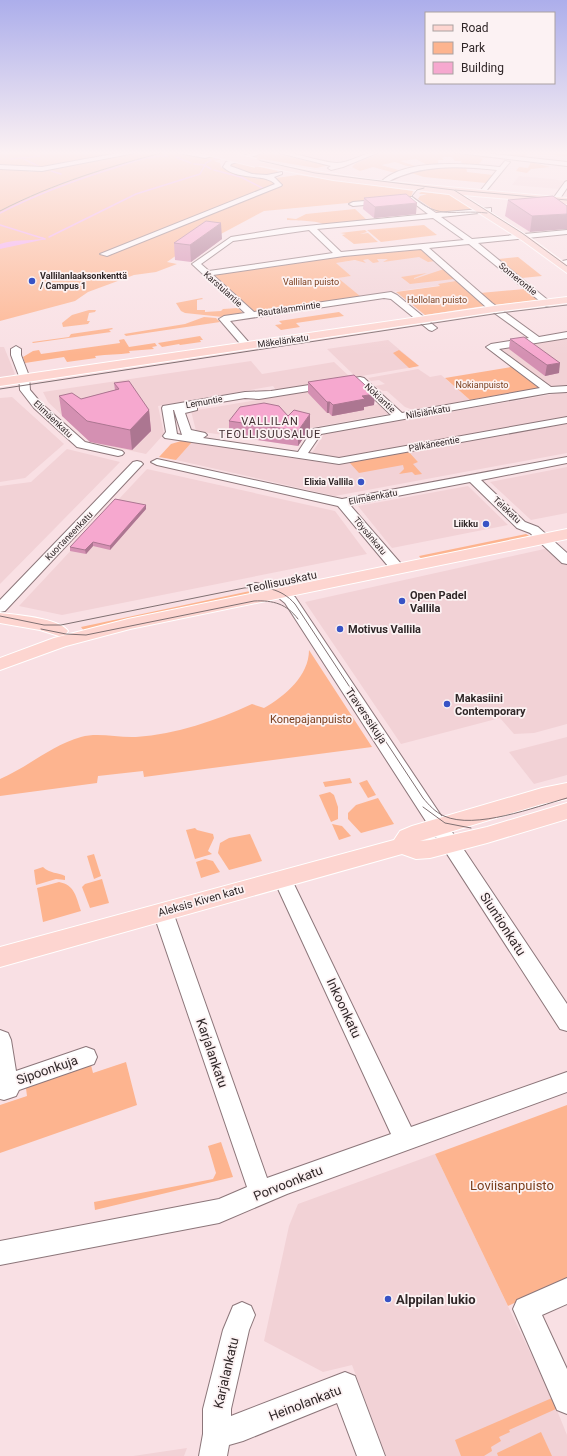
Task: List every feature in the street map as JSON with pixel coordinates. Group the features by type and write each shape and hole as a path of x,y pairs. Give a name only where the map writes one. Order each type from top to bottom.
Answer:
{"main road":[{"path":"498,219 565,265"},
{"name":"Mäkelänkatu","path":"0,382 494,309 567,300"},
{"path":"536,537 567,523"},
{"path":"260,592 287,600 369,575 394,564 536,537 567,534"},
{"name":"Teollisuuskatu","path":"0,651 41,636 60,636 88,623 260,592 394,564"},
{"path":"0,618 44,625 60,636"},
{"path":"18,622 41,636"},
{"path":"0,664 60,636"},
{"name":"Aleksis Kiven katu","path":"0,957 402,846 416,850 445,835 487,835 566,798"}],"street":[{"path":"104,254 195,219"},
{"name":"Somerontie","path":"370,219 374,222"},
{"path":"311,228 406,219"},
{"name":"Somerontie","path":"440,219 471,241 546,303"},
{"path":"311,228 340,255"},
{"name":"Karstulantie","path":"251,314 196,264 231,238 311,228"},
{"path":"206,274 340,255 567,232"},
{"path":"422,246 494,309 537,340"},
{"name":"Rautalammintie","path":"247,346 224,320 251,314 391,295 423,320"},
{"path":"423,320 432,328"},
{"path":"549,390 491,347 567,335"},
{"name":"Elimäenkatu","path":"16,349 24,379 25,390 28,394 81,445 118,453"},
{"name":"Lemuntie","path":"179,411 270,394 360,380"},
{"name":"Nokiantie","path":"360,380 400,417"},
{"name":"Nilsiänkatu","path":"301,455 317,431 549,390 567,389"},
{"name":"Lemuntie","path":"169,436 172,433 167,408 245,395 262,393 270,394"},
{"name":"Pälkäneentie","path":"179,411 186,433 294,450 301,455"},
{"name":"Pälkäneentie","path":"169,436 339,461 567,420"},
{"name":"Elimäenkatu","path":"157,462 342,503 567,460"},
{"name":"Kuortaneenkatu","path":"0,608 137,464"},
{"name":"Telekatu","path":"472,478 521,525 567,560"},
{"name":"Töysänkatu","path":"342,503 394,564"},
{"name":"Traverssikuja","path":"287,600 445,835"},
{"name":"Siuntionkatu","path":"445,835 567,1022"},
{"name":"Inkoonkatu","path":"282,878 405,1139"},
{"name":"Karjalankatu","path":"163,912 261,1194"},
{"path":"0,1040 4,1088"},
{"name":"Sipoonkuja","path":"4,1088 86,1057"},
{"name":"Porvoonkatu","path":"0,1253 219,1211 286,1183 567,1082"},
{"path":"567,1291 526,1309 567,1400"},
{"name":"Karjalankatu","path":"215,1445 217,1409 236,1330 242,1315"},
{"name":"Heinolankatu","path":"215,1445 243,1427 345,1386 371,1456"}],"shaded area":[{"path":"42,237 46,239 0,249 0,244 5,242 42,239"},
{"path":"424,251 459,283 360,296 337,278 351,276 335,263"},
{"path":"567,338 567,418 342,458 312,453 324,434 559,393 500,348"},
{"path":"388,340 419,366 356,377 327,349"},
{"path":"0,347 4,347 15,374 11,377 0,378"},
{"path":"251,361 262,374 334,362 350,377 276,390 273,386 158,406 164,434 146,454 90,442 48,402 43,392"},
{"path":"418,369 430,377 441,375 470,400 413,410 405,407 387,391 383,391 375,386 385,384 379,380 371,381 368,378"},
{"path":"353,384 374,405 378,404 388,414 310,428 298,446 196,431 191,411"},
{"path":"12,397 64,444 25,478 0,482 0,398"},
{"path":"567,423 567,453 335,496 176,460 192,442 333,464 349,462 418,462 408,451"},
{"path":"67,449 120,462 0,584 0,486 31,482"},
{"path":"567,467 567,513 531,520 490,482"},
{"path":"147,469 335,511 367,554 62,615 19,606"},
{"path":"468,486 508,525 392,548 358,506"},
{"path":"558,546 567,554 567,724 534,733 514,734 500,718 401,744 305,602"},
{"path":"567,737 567,775 534,784 509,752"},
{"name":"Alppilan lukio","path":"435,1154 552,1398 567,1435 567,1456 386,1456 352,1365 323,1372 264,1341 289,1226 298,1204"},
{"path":"187,1448 184,1456 133,1456"}],"green space":[{"path":"0,219 249,219 219,235 204,236 167,262 177,264 156,272 134,275 88,292 75,301 0,321"},
{"path":"366,219 368,221 325,225 312,221 287,220"},
{"path":"424,225 437,235 381,242 367,230"},
{"path":"365,230 367,232 360,234 368,233 378,242 354,244 342,235 346,234 340,233"},
{"name":"Vallilan puisto","path":"420,248 435,261 428,262 419,257 383,262 388,259 377,259 379,262 373,263 368,259 363,260 366,263 355,260 336,263 351,276 338,278 360,296 358,297 255,312 213,275 343,256"},
{"path":"518,257 542,276 522,278 499,259"},
{"path":"444,269 454,279 410,284 401,277 427,273 414,279"},
{"name":"Hollolan puisto","path":"456,281 484,306 425,315 396,292 440,286 438,284"},
{"path":"525,289 538,300 494,305 480,293"},
{"path":"203,299 197,300 197,310 205,310 205,312 238,308 244,314 223,317 185,313 181,311 176,303"},
{"path":"89,310 96,310 95,312 89,313 87,321 90,321 88,324 63,327 62,323 72,315"},
{"path":"339,312 344,316 296,323 300,327 281,330 275,325 282,324 279,321"},
{"path":"204,317 216,318 220,322 126,336 124,334 185,324"},
{"path":"113,329 109,330 111,332 32,342 69,337 71,334"},
{"path":"200,336 203,340 200,340 201,342 162,347 158,343"},
{"path":"124,339 129,347 155,343 157,346 152,347 154,349 129,351 130,353 126,354 95,356 96,358 67,362 64,357 25,363 23,357 33,351 39,350 41,354 120,343 119,340"},
{"path":"399,350 419,366 409,368 393,353"},
{"name":"Nokianpuisto","path":"511,367 539,388 470,400 445,378"},
{"path":"181,441 192,442 176,460 159,457 171,444"},
{"path":"408,451 418,462 413,464 422,474 415,475 412,472 399,474 404,469 403,465 359,473 349,462"},
{"path":"526,534 531,537 422,560 419,556"},
{"path":"259,589 269,591 84,631 81,627"},
{"name":"Konepajanpuisto","path":"309,650 372,747 144,777 143,771 98,776 97,783 0,796 0,779 60,745 81,737 101,735 136,737 166,733 196,726 252,704 264,708 280,698 300,677 308,659"},
{"path":"350,778 352,783 325,787 323,782"},
{"path":"367,780 376,795 368,798 359,783"},
{"path":"330,792 334,795 338,807 338,819 331,822 319,795"},
{"path":"378,798 394,824 361,833 348,819 348,813 356,805"},
{"path":"332,824 342,826 351,836 339,840"},
{"path":"195,828 197,830 213,834 214,838 208,851 212,854 195,859 186,830"},
{"path":"250,834 262,861 229,870 218,853 220,843 229,838"},
{"path":"94,854 101,876 94,879 87,856"},
{"path":"205,859 213,861 220,872 201,878 196,862"},
{"path":"43,867 48,871 65,876 65,880 56,879 36,885 34,870"},
{"path":"102,879 109,903 90,908 82,887 85,884"},
{"path":"59,882 72,889 81,911 43,922 37,888"},
{"path":"90,1061 93,1073 126,1062 137,1105 0,1153 0,1105 27,1096 25,1081"},
{"name":"Loviisanpuisto","path":"567,1105 567,1278 508,1306 435,1154"},
{"path":"221,1142 233,1177 95,1210 94,1202 213,1179 216,1173 208,1146"},
{"path":"552,1398 556,1409 509,1430 510,1432 499,1437 501,1441 491,1447 492,1451 484,1456 461,1456 455,1440"},
{"path":"541,1432 552,1456 498,1456 497,1453"}],"building":[{"path":"206,221 221,223 190,245 174,243"},
{"path":"524,337 560,363 547,365 510,339"},
{"path":"354,375 375,394 362,396 365,399 333,405 330,402 327,402 308,382"},
{"path":"129,381 149,410 130,430 87,421 59,396 72,393 81,399 119,389 114,383"},
{"path":"264,403 279,406 288,416 294,410 310,414 298,431 229,421 240,407"},
{"path":"115,499 146,505 110,546 93,542 85,550 70,547"}],"waterway":[{"path":"49,237 86,219"},
{"path":"0,225 45,239"}],"tram line":[{"path":"500,219 522,233 567,266"},
{"path":"0,389 500,313 567,305"},
{"path":"0,616 44,625 61,625 244,588 258,587 272,589 284,594 295,604 423,798 438,812 444,816 457,820 488,819 505,816 567,798"},
{"path":"41,629 66,634 86,635 254,601 267,601 284,606 298,619"},
{"path":"423,807 445,823 471,828"}],"place":[{"name":"Vallilanlaaksonkenttä / Campus 1","path":"32,281"},
{"name":"Elixia Vallila","path":"361,482"},
{"name":"Liikku","path":"486,524"},
{"name":"Open Padel Vallila","path":"402,601"},
{"name":"Motivus Vallila","path":"340,629"},
{"name":"Makasiini Contemporary","path":"447,704"},
{"name":"Alppilan lukio","path":"388,1299"}],"district":[{"name":"VALLILAN TEOLLISUUSALUE","path":"270,427"}]}
